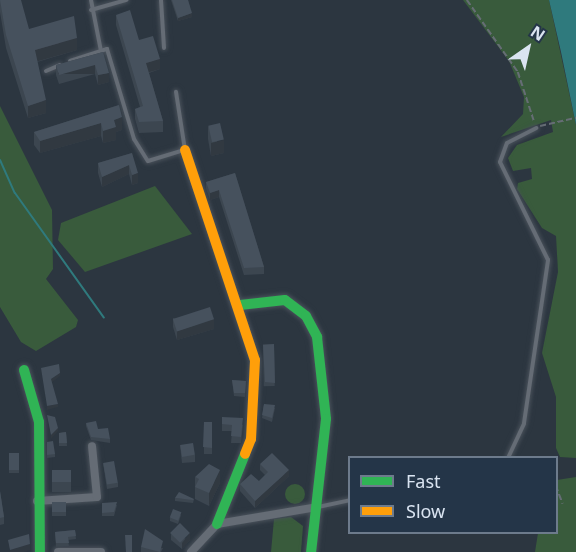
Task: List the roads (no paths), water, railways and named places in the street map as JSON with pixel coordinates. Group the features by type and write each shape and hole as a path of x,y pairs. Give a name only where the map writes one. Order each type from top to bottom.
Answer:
{"street":[{"path":"185,150 240,305 255,360 252,433 217,524 191,552"},
{"path":"240,305 285,300 306,316 317,337 326,419 312,552"},
{"path":"24,370 39,422 36,501 40,552"},
{"path":"36,501 97,497 92,446"},
{"path":"217,524 317,507"},
{"path":"58,552 101,552"}],"lane":[{"path":"91,0 100,51"},
{"path":"91,10 128,0"},
{"path":"161,0 164,48"},
{"path":"46,71 107,49 134,139 148,161 185,150 176,92"},
{"path":"509,456 525,415 548,260 500,162 510,140 536,128"},
{"path":"317,507 348,500"}],"waterway":[{"path":"0,160 15,193 104,318"}]}
